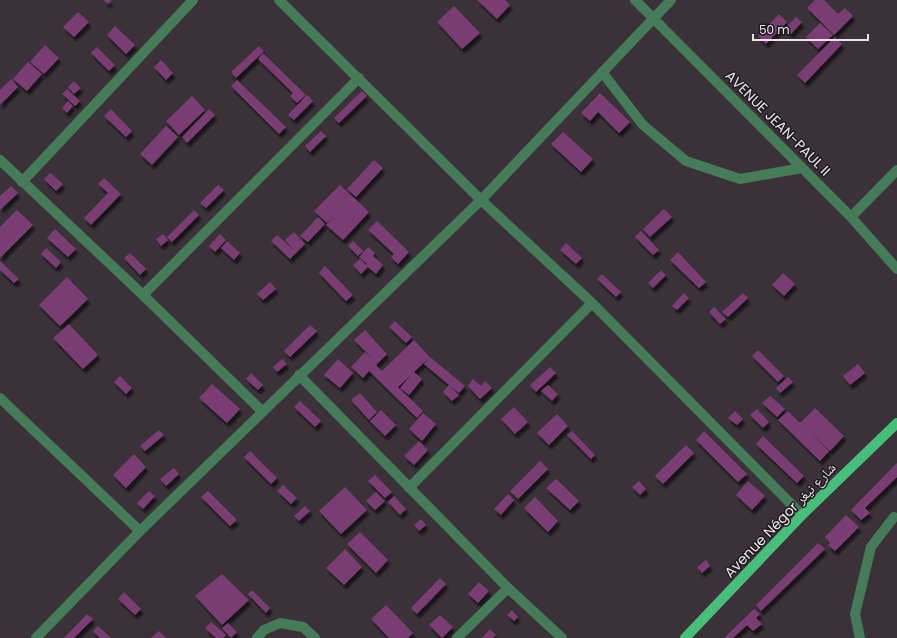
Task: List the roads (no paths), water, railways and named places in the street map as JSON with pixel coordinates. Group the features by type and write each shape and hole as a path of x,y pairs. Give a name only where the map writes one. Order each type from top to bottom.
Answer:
{"main road":[{"name":"Avenue Négor شارع نيغر","path":"685,638 802,515 897,423"}],"street":[{"path":"22,182 193,0"},
{"path":"279,0 482,200 592,303 802,515"},
{"name":"AVENUE JEAN-PAUL II","path":"635,0 851,217 897,269"},
{"path":"36,638 140,531 299,375 482,200 671,0"},
{"path":"602,72 642,125 686,161 740,179 802,168"},
{"path":"143,295 359,78"},
{"path":"0,160 143,295 263,412"},
{"path":"851,217 897,170"},
{"path":"409,488 592,303"},
{"path":"299,375 508,588 562,638"},
{"path":"0,398 140,531"},
{"path":"860,638 855,614 872,547 894,517"},
{"path":"457,638 508,588"},
{"path":"257,638 264,630 280,623 303,627 315,638"}]}
